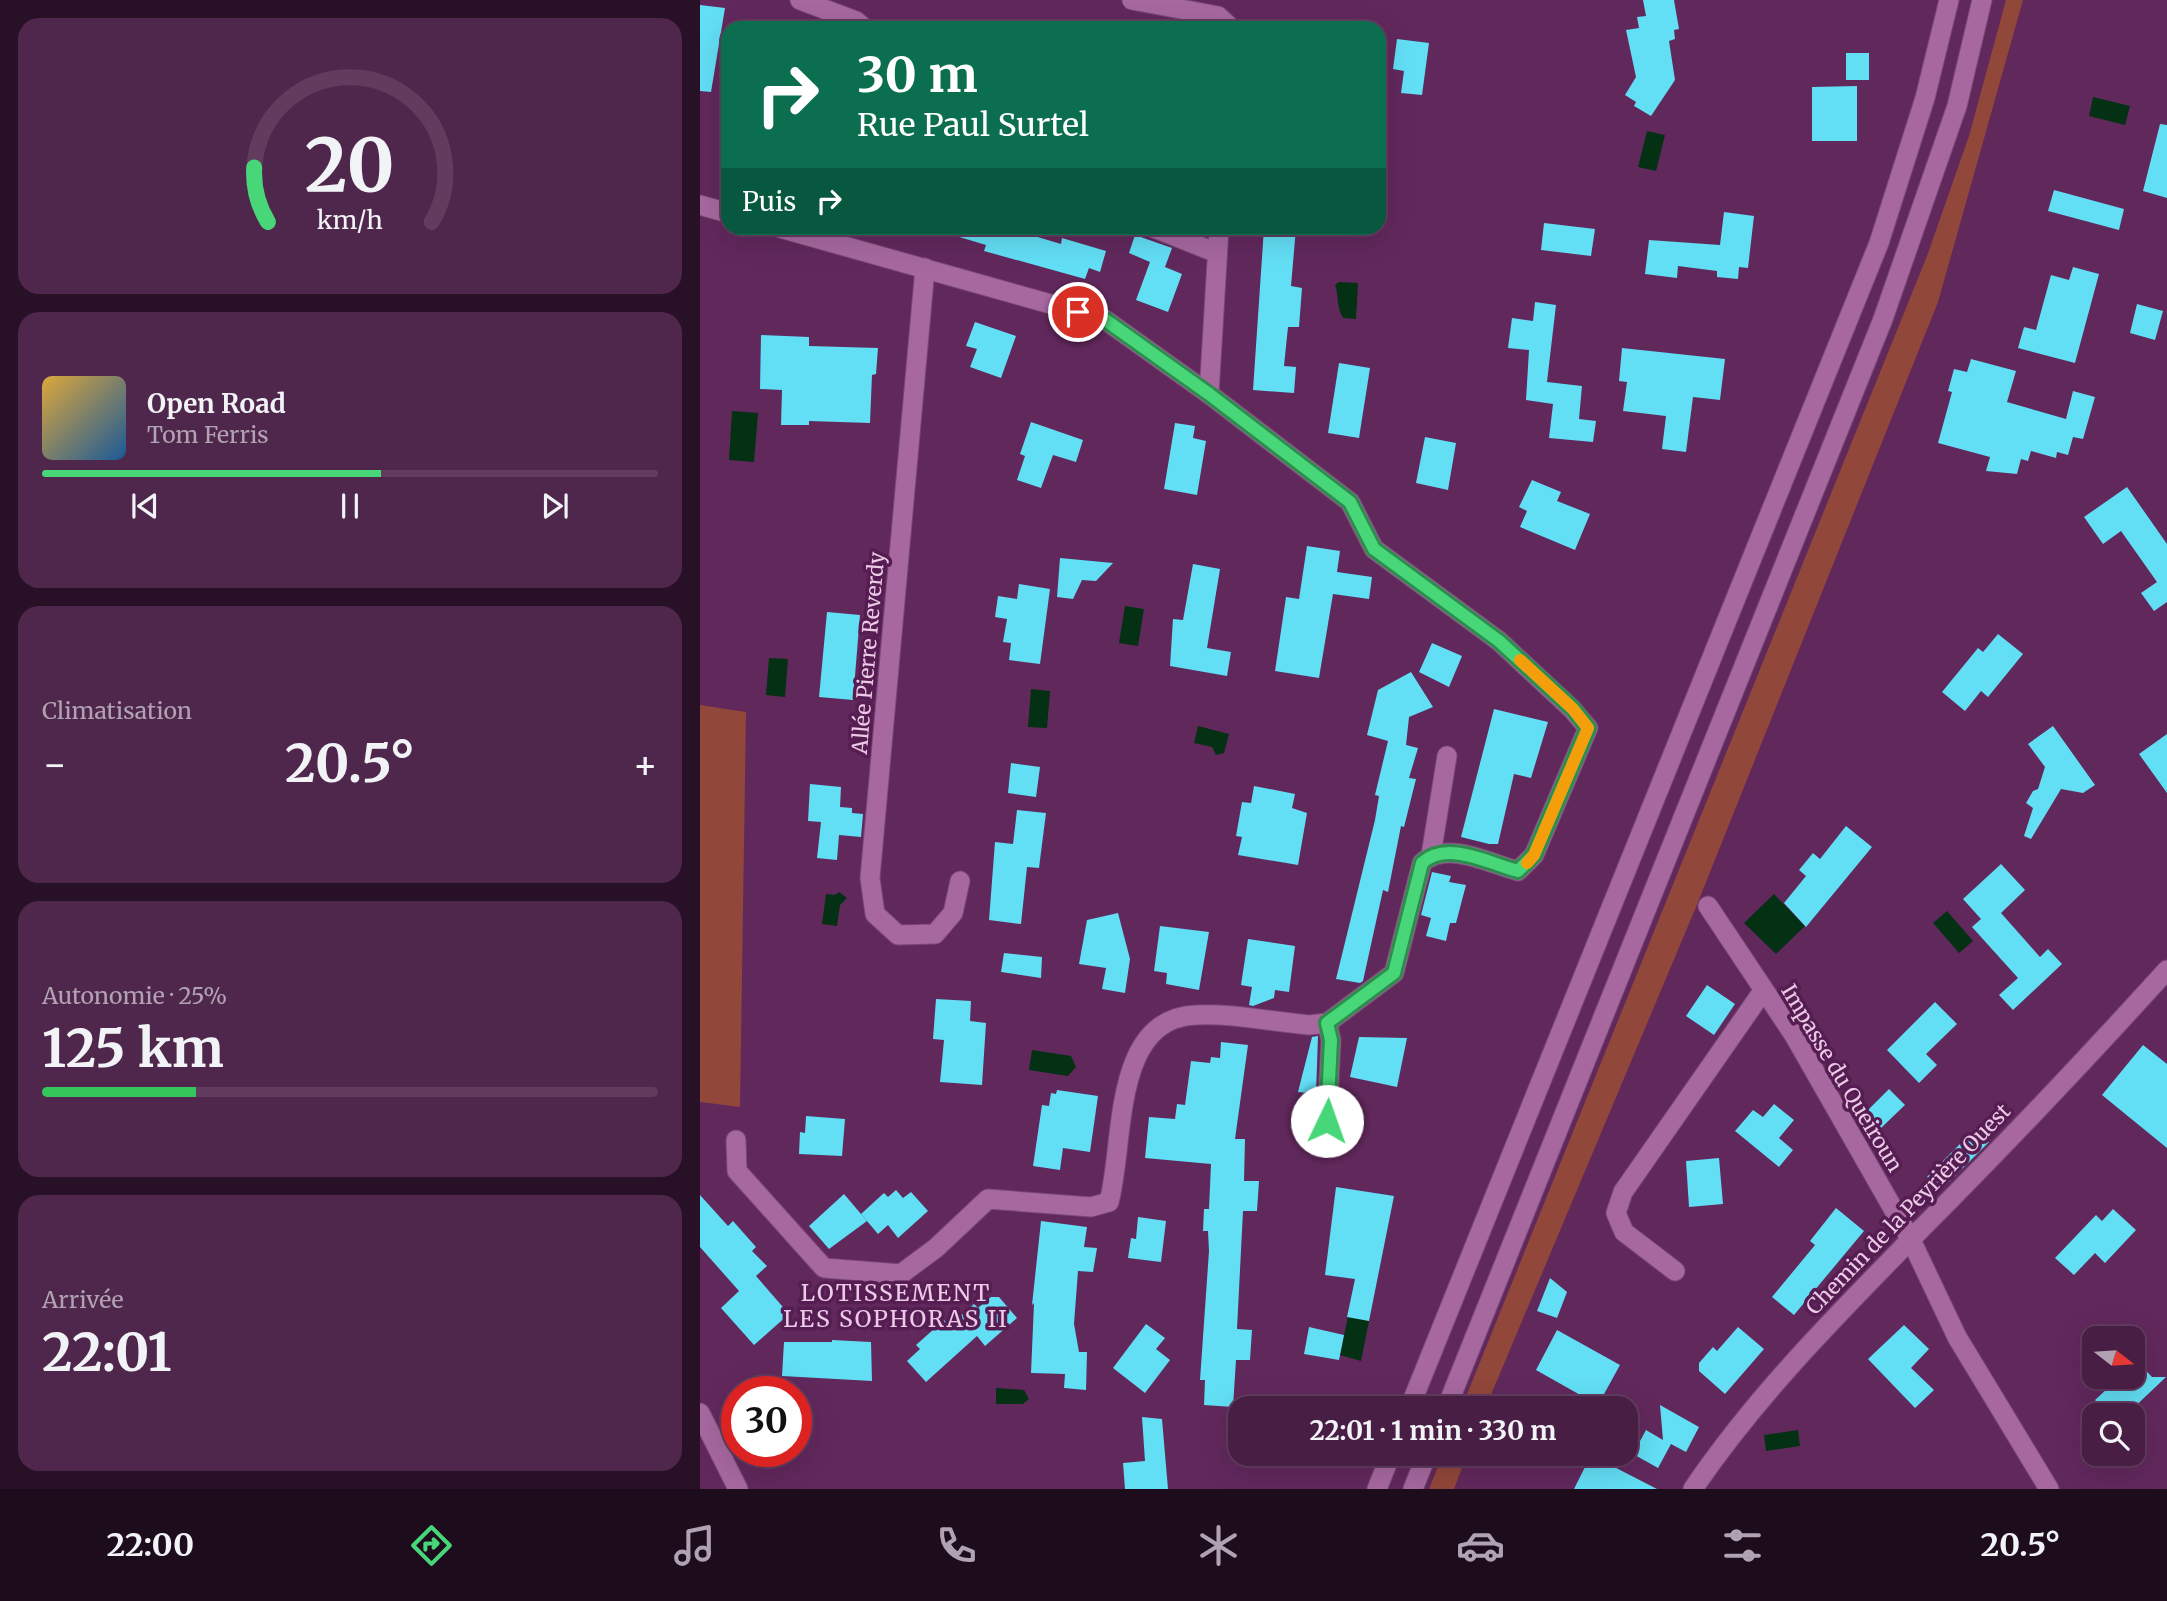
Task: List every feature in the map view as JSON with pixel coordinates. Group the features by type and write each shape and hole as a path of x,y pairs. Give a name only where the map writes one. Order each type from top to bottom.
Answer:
{"street":[{"path":"800,0 856,21"},
{"path":"1132,0 1217,16 1223,21"},
{"path":"1414,1396 1879,243 1925,98 1948,0"},
{"path":"1451,1396 1883,319 1957,106 1982,0"},
{"path":"700,205 721,211"},
{"path":"736,1140 737,1171 824,1268 901,1274 936,1248 988,1199 1091,1207 1109,1202 1129,1070 1151,1033 1168,1019 1196,1015 1309,1025 1327,1023 1394,973 1422,863 1431,855 1445,851 1518,871 1534,855 1588,728 1573,709 1499,641 1374,549 1350,502 1209,394 1104,319 805,235"},
{"path":"1172,235 1217,253"},
{"path":"1209,394 1218,235"},
{"name":"Allée Pierre Reverdy","path":"925,268 870,878 875,914 898,935 935,934 953,913 960,881"},
{"path":"1431,855 1447,756"},
{"name":"Impasse du Queiroun","path":"1708,906 1794,1035 1911,1240 1957,1337 2049,1489"},
{"name":"Chemin de la Peyrière Ouest","path":"1693,1489 1732,1436 1825,1325 2062,1085 2167,970"},
{"path":"1675,1271 1624,1232 1616,1213 1623,1192 1763,991"},
{"path":"1327,1023 1331,1040 1327,1121"},
{"path":"700,1413 738,1489"},
{"path":"1377,1489 1386,1466"},
{"path":"1413,1489 1422,1466"}],"shaded area":[{"path":"2006,0 2023,0 1938,302 1696,907 1490,1396 1466,1396 1927,256 1969,136"},
{"path":"2093,97 2130,106 2125,125 2089,116"},
{"path":"1647,131 1665,135 1656,171 1638,167"},
{"path":"1339,282 1358,283 1356,319 1343,318 1341,314 1335,285"},
{"path":"732,411 758,413 754,462 729,460"},
{"path":"1125,606 1144,609 1138,646 1119,643"},
{"path":"769,658 788,659 785,697 766,695"},
{"path":"1031,689 1050,691 1047,728 1028,727"},
{"path":"700,705 746,712 740,1107 700,1102"},
{"path":"1198,726 1229,734 1224,753 1216,755 1212,747 1194,743"},
{"path":"839,892 847,898 840,905 837,926 822,924 826,894 835,895"},
{"path":"1774,894 1805,926 1776,954 1744,923"},
{"path":"1947,911 1973,941 1959,953 1933,923"},
{"path":"1032,1050 1071,1056 1076,1067 1068,1076 1029,1070"},
{"path":"1348,1316 1369,1321 1361,1361 1340,1355"},
{"path":"996,1388 1024,1390 1029,1399 1023,1404 996,1404"},
{"path":"1798,1430 1800,1446 1766,1451 1764,1435"},
{"path":"1438,1466 1463,1466 1454,1489 1429,1489"}],"building":[{"path":"1643,0 1674,0 1679,29 1674,30 1675,39 1669,41 1675,80 1651,116 1634,106 1636,102 1625,95 1636,77 1626,30 1639,28 1637,17 1646,16"},
{"path":"700,5 725,8 711,92 700,91"},
{"path":"1397,39 1429,43 1422,95 1401,93 1404,71 1393,69"},
{"path":"1846,53 1869,53 1869,80 1846,80"},
{"path":"1857,86 1857,141 1812,141 1812,87"},
{"path":"2160,124 2167,125 2167,198 2143,191"},
{"path":"2054,190 2124,209 2119,230 2048,211"},
{"path":"1724,212 1754,216 1748,268 1739,267 1738,279 1717,277 1717,271 1678,266 1677,278 1645,274 1649,240 1720,245"},
{"path":"1544,223 1595,229 1591,256 1541,250"},
{"path":"953,235 1031,235 1061,244 1062,238 1106,251 1100,272 1089,268 1085,279 984,251 986,245"},
{"path":"1135,235 1172,248 1165,267 1182,274 1168,312 1136,300 1150,262 1129,253"},
{"path":"1264,235 1295,235 1291,286 1302,288 1299,327 1288,327 1284,366 1296,367 1294,393 1253,390"},
{"path":"2073,267 2099,274 2075,363 2018,348 2024,327 2036,330 2051,275 2069,280"},
{"path":"1535,302 1556,305 1547,382 1582,386 1579,419 1596,421 1593,442 1549,438 1553,404 1526,400 1529,350 1508,348 1512,318 1533,321"},
{"path":"2137,304 2163,311 2155,340 2130,333"},
{"path":"975,322 1016,336 1001,378 970,367 977,349 966,346"},
{"path":"761,335 809,337 809,346 878,348 876,374 872,375 870,423 809,421 809,425 781,425 782,390 760,389"},
{"path":"1622,348 1725,359 1720,400 1693,397 1686,452 1662,449 1666,416 1623,411 1627,382 1619,381"},
{"path":"1971,359 2016,371 2007,402 2066,419 2073,391 2095,397 2083,439 2073,437 2068,455 2057,452 2056,458 2031,451 2028,461 2021,459 2017,474 1986,471 1990,457 1938,443 1952,392 1948,391 1954,369 1967,372"},
{"path":"1339,363 1370,368 1359,438 1328,433"},
{"path":"1031,422 1083,440 1076,462 1053,455 1041,488 1017,480 1025,456 1020,454"},
{"path":"1175,423 1195,426 1193,438 1206,441 1197,495 1164,489"},
{"path":"1425,437 1456,443 1448,490 1416,483"},
{"path":"1532,480 1561,492 1557,501 1590,514 1575,550 1520,527 1527,511 1519,507"},
{"path":"2127,487 2167,544 2167,602 2154,611 2141,593 2157,582 2121,531 2103,544 2084,517"},
{"path":"1307,546 1340,551 1337,572 1372,577 1369,599 1333,594 1319,678 1275,671 1286,597 1299,599"},
{"path":"1060,558 1113,563 1096,581 1082,580 1073,599 1057,597"},
{"path":"1193,564 1220,569 1207,648 1231,652 1227,676 1170,666 1173,619 1183,620"},
{"path":"1019,584 1050,589 1040,664 1009,660 1011,643 1003,642 1007,619 995,617 998,596 1017,599"},
{"path":"827,612 860,615 853,700 819,697"},
{"path":"1998,634 2023,654 1988,697 1981,691 1965,711 1942,692 1978,648 1983,652"},
{"path":"1432,643 1462,656 1449,687 1419,672"},
{"path":"1411,672 1433,707 1409,717 1406,745 1418,748 1409,778 1416,779 1404,827 1401,826 1388,892 1383,890 1363,981 1360,983 1336,979 1375,820 1379,796 1375,795 1388,741 1367,735 1378,690"},
{"path":"1494,709 1548,722 1531,778 1514,774 1498,844 1489,844 1461,837"},
{"path":"2053,726 2095,785 2083,793 2061,789 2031,839 2024,836 2033,808 2026,803 2033,791 2038,789 2045,767 2028,744"},
{"path":"2167,734 2167,793 2139,754"},
{"path":"1011,763 1040,767 1036,797 1008,793"},
{"path":"810,784 841,787 840,807 852,808 852,813 863,814 861,837 839,835 837,860 817,858 821,822 808,821"},
{"path":"1254,786 1295,794 1292,808 1307,813 1298,865 1238,855 1242,837 1236,836 1242,802 1251,803"},
{"path":"1017,810 1046,813 1039,868 1027,867 1021,924 989,920 995,842 1013,844"},
{"path":"1846,826 1872,847 1806,927 1784,903 1806,876 1799,870 1813,853 1820,859"},
{"path":"2001,864 2025,890 2001,913 2040,957 2048,949 2062,964 2013,1010 1999,995 2018,978 1972,927 1981,919 1963,899"},
{"path":"1432,872 1451,876 1449,882 1466,885 1456,923 1450,923 1446,941 1426,936 1431,918 1421,915"},
{"path":"1118,913 1130,959 1125,993 1102,989 1106,968 1079,964 1087,920"},
{"path":"1160,926 1209,932 1199,990 1166,984 1167,973 1154,971"},
{"path":"1248,939 1295,946 1289,992 1275,990 1274,998 1253,1006 1249,1005 1252,987 1241,985"},
{"path":"1004,953 1042,957 1041,978 1001,972"},
{"path":"1707,985 1735,1004 1714,1035 1686,1016"},
{"path":"936,999 971,1001 970,1021 986,1023 982,1085 940,1082 944,1040 933,1039"},
{"path":"1935,1002 1957,1024 1926,1054 1937,1065 1919,1083 1887,1050"},
{"path":"1318,1036 1316,1094 1298,1092 1312,1037"},
{"path":"1359,1037 1407,1038 1397,1087 1350,1077"},
{"path":"1221,1042 1248,1045 1235,1139 1245,1139 1244,1181 1259,1181 1257,1211 1243,1211 1237,1329 1252,1330 1250,1360 1236,1360 1234,1396 1228,1396 1228,1407 1204,1405 1205,1380 1200,1380 1209,1251 1208,1231 1203,1231 1204,1209 1209,1209 1211,1164 1145,1158 1149,1117 1175,1119 1177,1104 1185,1105 1191,1061 1210,1063 1211,1057 1220,1058"},
{"path":"2143,1045 2167,1064 2167,1148 2102,1095"},
{"path":"1889,1089 1905,1105 1881,1128 1865,1113"},
{"path":"1057,1090 1098,1096 1090,1152 1063,1148 1060,1170 1033,1166 1042,1105 1049,1106 1051,1093 1056,1094"},
{"path":"1774,1104 1794,1120 1779,1138 1793,1150 1779,1167 1735,1131 1753,1110 1763,1117"},
{"path":"806,1116 845,1119 842,1156 799,1154 800,1132 805,1133"},
{"path":"1976,1128 1989,1142 1941,1190 1927,1177"},
{"path":"1719,1158 1723,1204 1689,1207 1686,1161"},
{"path":"1336,1187 1394,1196 1369,1321 1347,1317 1355,1279 1325,1275"},
{"path":"896,1190 903,1198 911,1192 928,1211 898,1238 888,1225 878,1234 861,1214 884,1193 888,1197"},
{"path":"844,1194 867,1221 829,1249 809,1226"},
{"path":"700,1195 728,1226 733,1221 756,1247 752,1251 767,1266 756,1276 789,1314 754,1345 721,1308 739,1291 700,1247"},
{"path":"1836,1208 1864,1231 1794,1315 1772,1297 1815,1245 1810,1241"},
{"path":"2113,1209 2136,1230 2105,1263 2095,1253 2074,1275 2055,1258 2096,1215 2102,1221"},
{"path":"1138,1217 1166,1221 1161,1262 1128,1258 1131,1238 1136,1239"},
{"path":"1041,1221 1087,1227 1084,1247 1097,1248 1093,1272 1078,1271 1074,1324 1079,1352 1087,1352 1086,1390 1064,1388 1065,1374 1031,1373 1034,1303 1032,1305"},
{"path":"1550,1278 1567,1292 1557,1318 1537,1311"},
{"path":"991,1297 999,1297 1017,1318 985,1346 977,1336 926,1382 907,1361 920,1349 916,1345 944,1320 949,1326 974,1304 978,1308"},
{"path":"1146,1324 1165,1338 1156,1349 1170,1360 1145,1393 1113,1368"},
{"path":"1904,1325 1929,1349 1911,1368 1934,1390 1915,1408 1868,1359"},
{"path":"1309,1327 1344,1335 1339,1360 1304,1354"},
{"path":"1738,1327 1764,1349 1725,1394 1699,1371 1699,1363 1713,1347 1717,1351"},
{"path":"1557,1330 1620,1365 1603,1396 1582,1396 1536,1370"},
{"path":"784,1342 871,1342 872,1381 782,1376"},
{"path":"2146,1371 2152,1377 2166,1377 2139,1403 2098,1403 2095,1400 2106,1390 2146,1390"},
{"path":"1660,1405 1699,1427 1686,1452 1671,1444 1658,1468 1638,1457 1638,1445 1646,1430 1663,1440"},
{"path":"1142,1417 1162,1419 1168,1489 1125,1489 1123,1463 1145,1461"},
{"path":"1586,1466 1612,1466 1657,1489 1574,1489"}],"slow traffic":[{"path":"1520,660 1573,709 1588,728 1534,855 1527,863"}],"district":[{"name":"LOTISSEMENT LES SOPHORAS II","path":"896,1305"}],"route":[{"path":"1078,312 1104,319 1209,394 1241,422 1350,502 1374,549 1499,641 1573,709 1588,728 1534,855 1518,871 1445,851 1431,855 1422,863 1394,973 1327,1023 1331,1040 1327,1121"}]}
